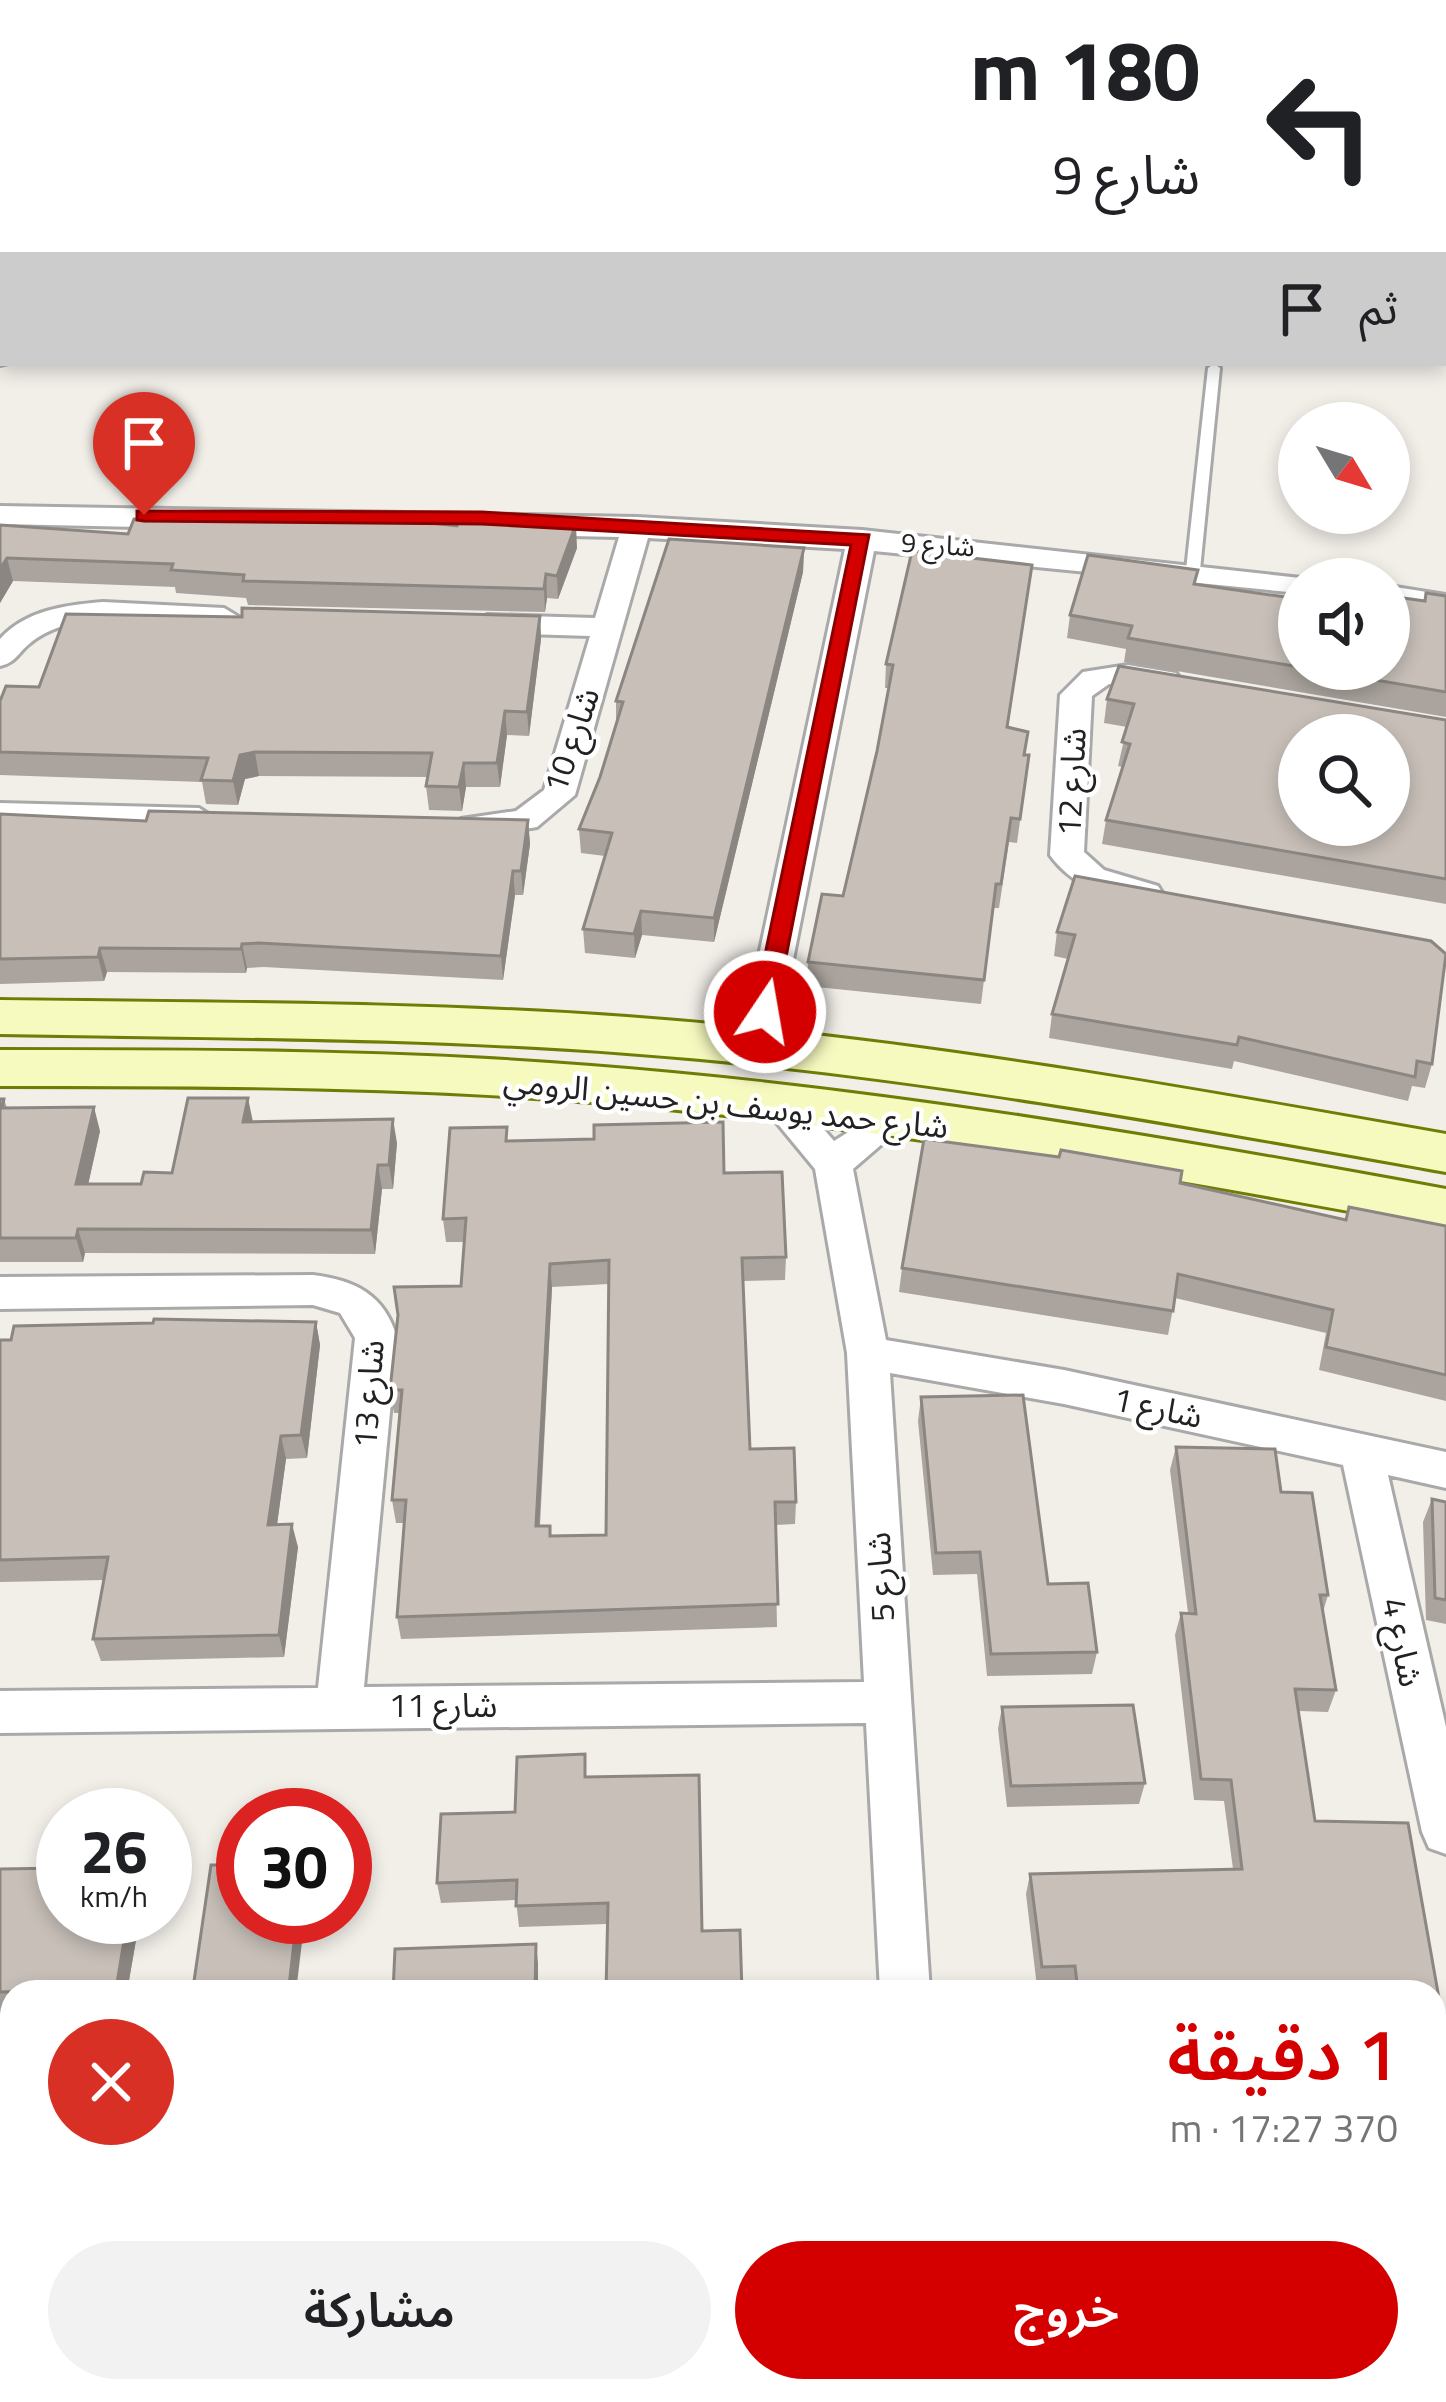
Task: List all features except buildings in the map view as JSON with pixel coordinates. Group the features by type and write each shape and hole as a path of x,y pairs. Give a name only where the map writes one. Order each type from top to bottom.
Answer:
{"street":[{"name":"شارع 9","path":"0,515 482,518 637,526 862,539 1278,581"},
{"name":"شارع 10","path":"437,826 502,825 535,815 552,802 561,788 637,526"},
{"path":"719,1043 765,1012 862,539"},
{"path":"1410,599 1446,604"},
{"path":"0,657 21,631 68,615 254,618"},
{"path":"466,624 608,627"},
{"name":"شارع 12","path":"1173,899 1105,884 1070,861 1065,846 1076,695 1091,680 1113,674 1199,686"},
{"path":"0,814 230,820"},
{"path":"765,1012 796,1052"},
{"path":"63,1068 52,1057 56,1036 90,1019"},
{"path":"0,1020 8,1036 0,1052"},
{"name":"شارع حمد يوسف بن حسين الرومي","path":"0,1020 505,1027 719,1043 1146,1100 1446,1153"},
{"name":"شارع حمد يوسف بن حسين الرومي","path":"0,1068 466,1076 782,1106 1115,1149 1446,1209"},
{"path":"782,1106 833,1165 859,1139 892,1119"},
{"path":"1378,1196 1403,1194 1418,1180 1412,1157 1391,1143"},
{"name":"شارع 5","path":"833,1165 868,1353 904,1980"},
{"name":"شارع 13","path":"0,1293 313,1290 352,1299 369,1315 376,1338 339,1706"},
{"name":"شارع 1","path":"868,1353 1084,1391 1446,1470"},
{"name":"شارع 4","path":"1360,1451 1437,1755 1446,1832"},
{"name":"شارع 11","path":"0,1712 886,1702"}],"lane":[{"path":"1193,570 1214,368"}],"route":[{"path":"144,515 482,518 862,539 765,1012"}]}
